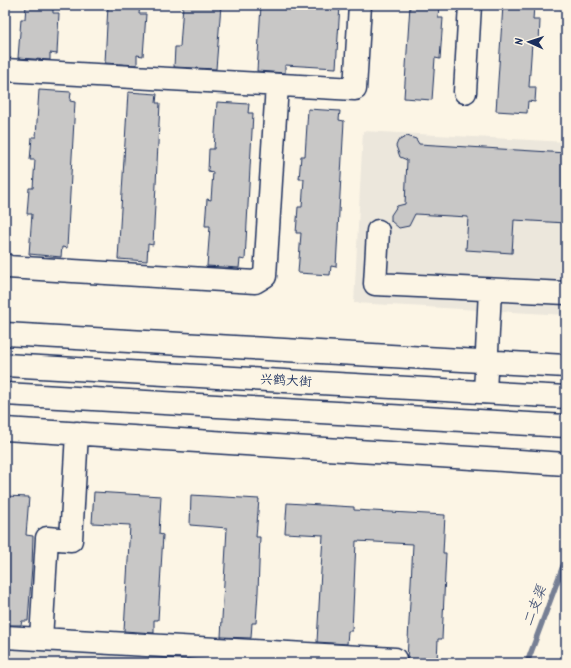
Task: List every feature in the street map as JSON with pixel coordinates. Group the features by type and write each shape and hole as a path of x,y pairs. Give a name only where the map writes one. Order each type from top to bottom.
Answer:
{"street":[{"path":"5,70 355,89 360,5"},
{"path":"465,92 470,5"},
{"path":"5,265 7,267 255,282 265,276 277,85"},
{"path":"378,231 375,284 566,293"},
{"path":"485,392 490,290"},
{"path":"5,334 566,366"},
{"name":"兴鹤大街","path":"5,365 566,397"},
{"path":"5,394 566,426"},
{"path":"5,429 566,464"},
{"path":"41,639 47,538 71,540 77,433"},
{"path":"5,637 395,659"}],"shaded area":[{"path":"363,131 566,142 566,315 354,303"},
{"path":"5,647 287,663 5,663"}],"building":[{"path":"26,5 53,5 53,13 59,13 57,54 50,53 50,60 18,58 21,19 25,19"},
{"path":"108,5 140,5 139,14 146,14 143,56 137,55 137,65 105,63"},
{"path":"183,5 221,5 216,69 174,67 175,47 180,47"},
{"path":"261,5 340,5 336,68 285,65 285,73 257,71"},
{"path":"410,5 439,5 438,18 443,18 440,59 435,58 432,100 404,98"},
{"path":"503,5 534,5 533,20 540,20 539,43 532,42 529,87 536,87 535,102 528,101 527,113 496,111"},
{"path":"39,90 71,92 70,101 75,102 67,248 62,247 61,257 29,254 32,214 27,214 29,188 33,188 35,160 30,160 32,137 36,137"},
{"path":"128,92 157,94 156,103 160,103 153,245 148,244 147,261 118,259"},
{"path":"217,102 249,104 248,113 253,113 245,260 240,259 239,268 207,266 210,226 205,226 207,199 211,200 213,172 208,171 209,149 214,149"},
{"path":"308,109 340,111 339,120 344,121 336,267 331,266 330,275 298,273 301,233 296,233 298,207 302,207 304,179 299,179 301,156 305,156"},
{"path":"407,136 416,139 419,144 566,153 566,223 514,220 512,253 466,250 468,217 415,214 409,226 399,228 391,221 391,215 397,206 405,204 407,160 400,157 396,146 398,141"},
{"path":"94,492 161,496 159,534 163,535 158,620 154,620 154,633 124,631 130,525 92,523"},
{"path":"191,495 259,499 256,537 260,537 258,592 256,623 252,623 251,638 221,637 227,528 190,525"},
{"path":"5,496 29,497 26,535 33,536 32,566 28,621 22,621 21,625 5,625"},
{"path":"287,503 354,507 354,510 445,515 443,553 446,553 442,639 438,639 437,661 407,660 413,544 356,541 352,631 348,631 347,644 317,642 323,535 285,533"}],"waterway":[{"name":"二支渠","path":"527,663 566,558"}]}
